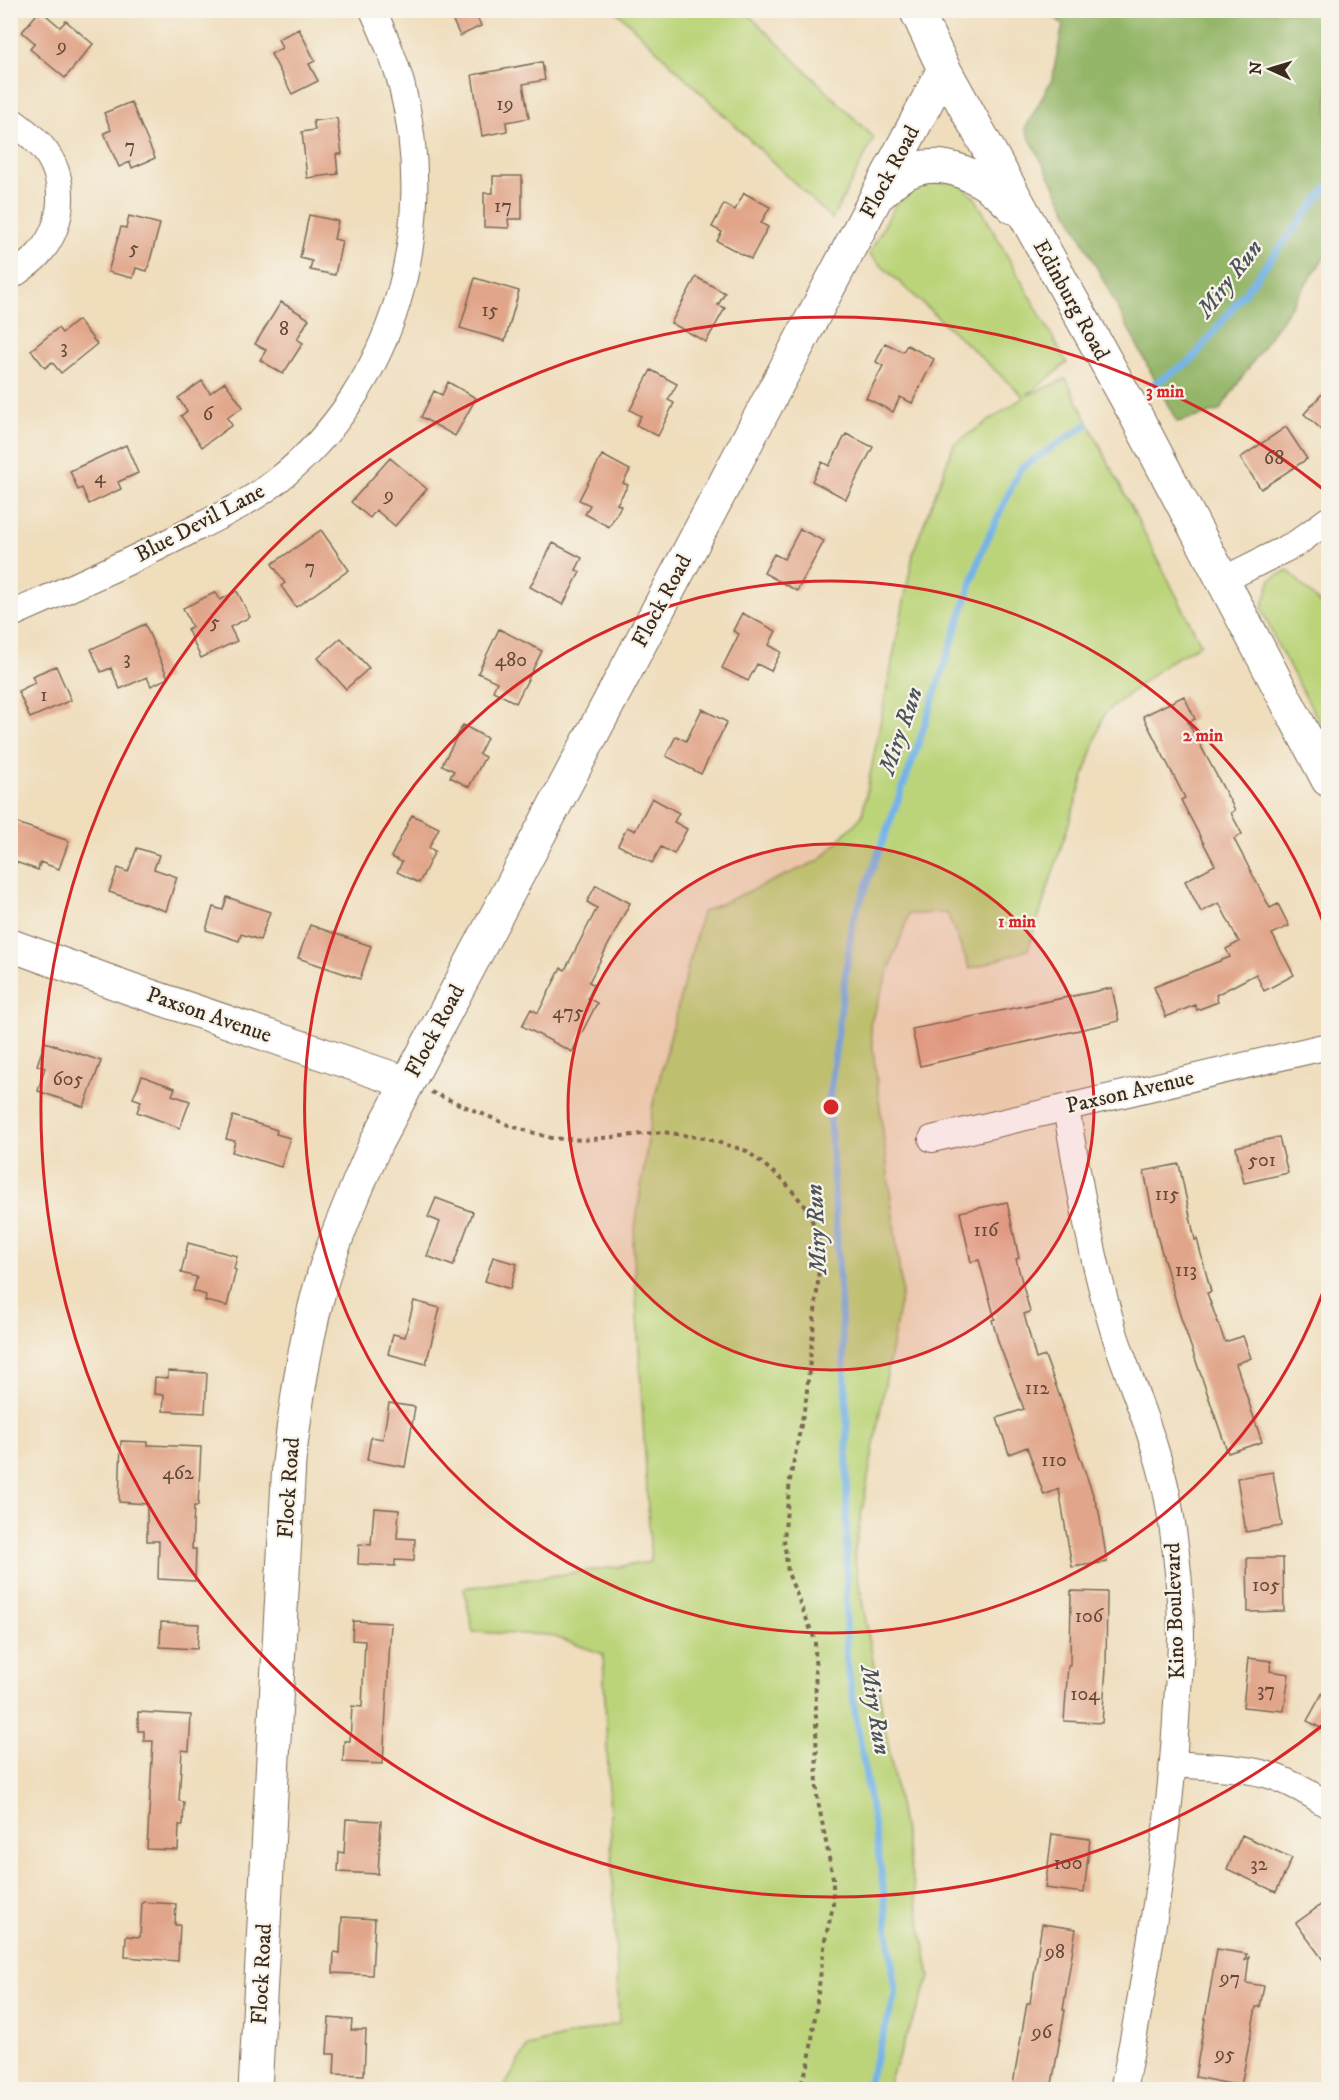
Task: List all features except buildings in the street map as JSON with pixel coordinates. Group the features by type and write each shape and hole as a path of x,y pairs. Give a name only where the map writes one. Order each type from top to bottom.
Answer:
{"main road":[{"name":"Edinburg Road","path":"916,10 944,69 1135,414 1329,780"},
{"name":"Flock Road","path":"255,2090 289,1462 298,1387 318,1299 346,1212 376,1143 944,69"},
{"path":"877,196 900,177 918,169 940,166 963,171 997,190 1027,221"}],"street":[{"name":"Blue Devil Lane","path":"10,615 155,549 242,504 277,480 309,452 338,420 362,385 381,348 397,308 409,257 415,209 415,168 402,85 373,10"},
{"path":"10,119 42,147 52,162 59,181 61,200 58,222 49,241 38,255 10,278"},
{"path":"1223,580 1297,543 1329,520"},
{"name":"Paxson Avenue","path":"10,945 154,997 408,1083"},
{"name":"Paxson Avenue","path":"932,1138 1329,1046"},
{"name":"Kino Boulevard","path":"1066,1107 1097,1270 1114,1331 1155,1445 1170,1508 1179,1572 1181,1637 1173,1764 1159,1889 1138,2017 1123,2090"},
{"path":"1173,1764 1245,1770 1274,1777 1306,1790 1329,1805"}],"path":[{"path":"408,1083 511,1126 551,1137 583,1140 663,1132 704,1137 747,1151 784,1181 809,1211 820,1245 818,1282 806,1400 790,1480 784,1539 788,1573 815,1640 817,1796 833,1878 833,1906 825,1940 809,2062 799,2090"}],"green space":[{"path":"616,11 745,11 874,138 832,219"},
{"path":"1049,11 1328,11 1328,252 1219,411 1177,422 1025,129 1052,79 1063,25"},
{"path":"916,182 959,183 975,198 1067,363 1027,395 1066,379 1201,644 1167,663 1104,714 1028,950 970,969 947,913 909,914 870,1024 902,1291 854,1555 930,1977 886,2089 503,2089 528,2046 619,2023 603,1654 549,1635 473,1632 464,1588 651,1562 633,1243 653,1104 702,912 820,860 862,816 914,550 954,444 1024,397 869,254 899,198"},
{"path":"1288,570 1328,612 1328,738 1276,642 1262,609 1271,579"}],"waterway":[{"name":"Miry Run","path":"1152,385 1191,361 1328,186"},
{"name":"Miry Run","path":"866,2090 896,1994 880,1863 846,1655 847,1417 829,1100 852,924 915,754 982,551 1020,469 1086,425"}]}
